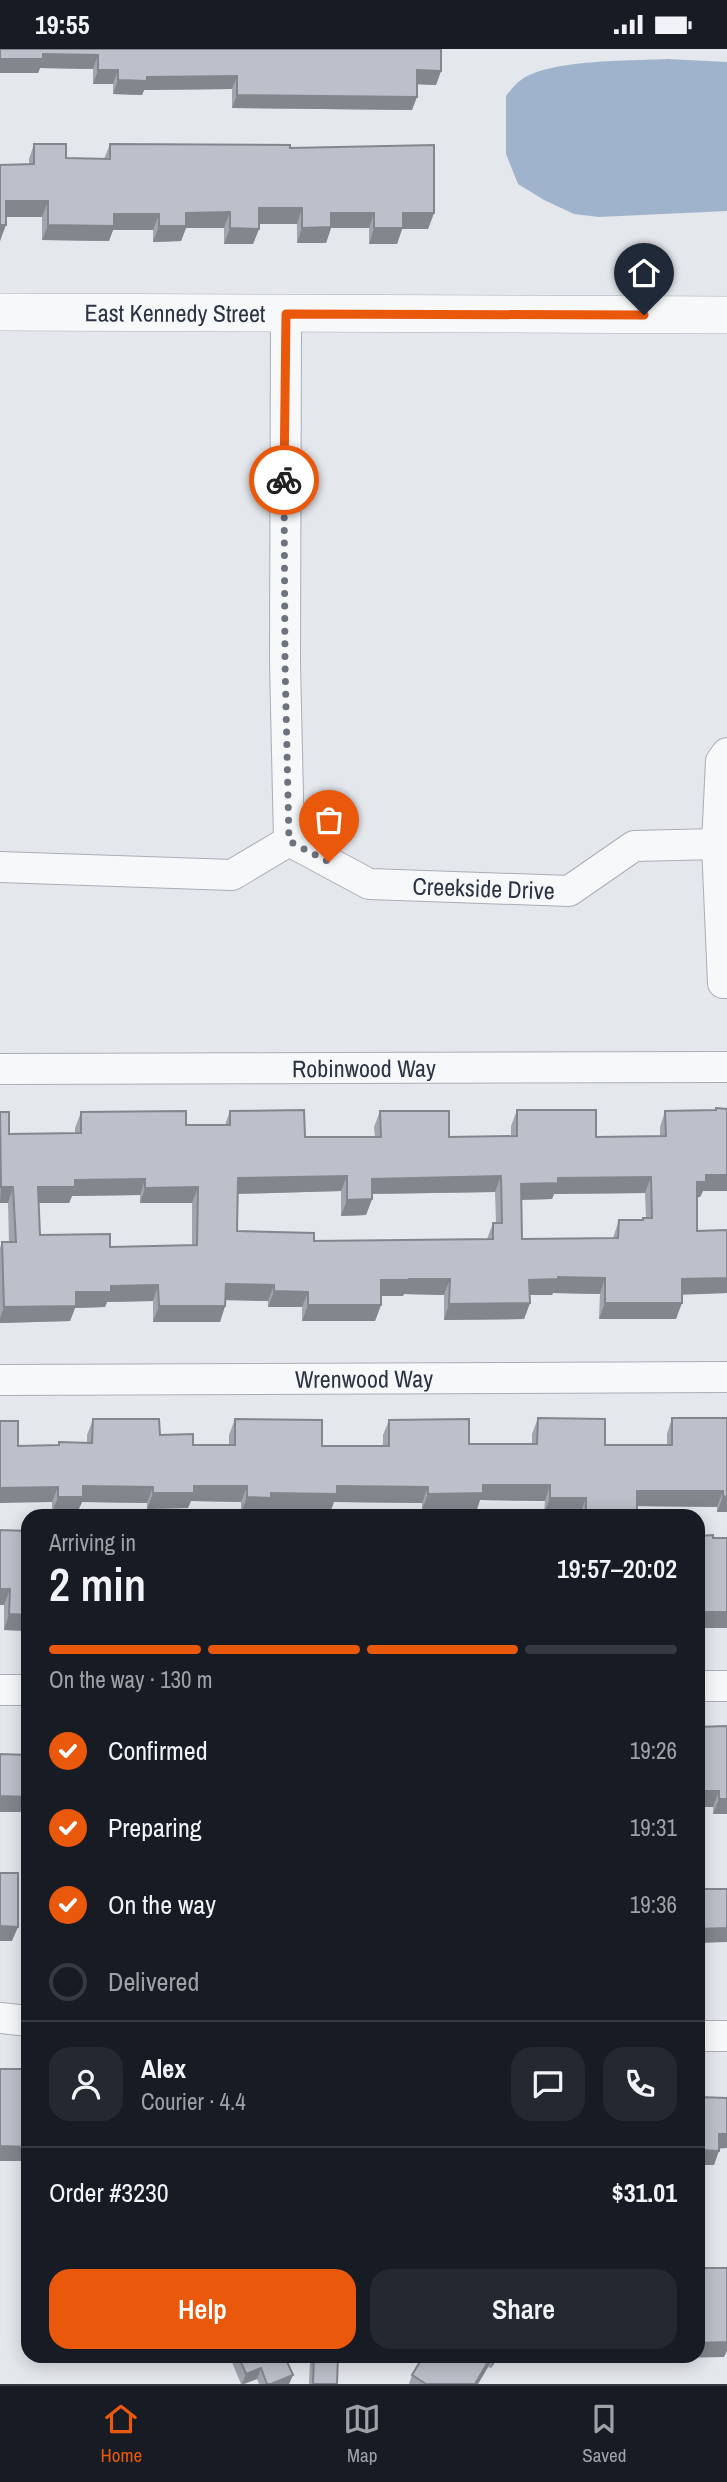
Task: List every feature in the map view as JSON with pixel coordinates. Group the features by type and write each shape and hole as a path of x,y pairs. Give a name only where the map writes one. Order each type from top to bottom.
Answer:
{"street":[{"name":"East Kennedy Street","path":"0,312 727,315"},
{"path":"0,866 232,875 289,841 285,663 286,314"},
{"path":"727,753 721,761 717,845 723,983 727,983"},
{"name":"Creekside Drive","path":"289,841 369,884 569,891 634,846 717,845"},
{"name":"Robinwood Way","path":"0,1069 727,1067"},
{"name":"Wrenwood Way","path":"0,1380 727,1377"},
{"path":"705,1686 727,1686"},
{"path":"0,1690 21,1690"},
{"path":"0,2018 21,2020"},
{"path":"705,2036 727,2035"}],"water":[{"path":"667,59 727,62 727,211 599,217 574,214 518,184 506,154 506,96 519,82 534,73 570,65"}],"building":[{"path":"0,49 441,49 441,71 417,70 417,97 237,95 237,76 118,80 118,70 98,70 98,55 43,54 43,59 0,59"},
{"path":"34,144 66,144 66,158 110,159 110,144 290,145 290,148 434,145 434,213 403,213 403,228 374,228 374,213 331,213 331,227 302,228 302,208 259,208 259,229 230,228 230,212 186,213 186,226 159,226 159,214 114,214 114,226 48,225 48,201 6,201 6,225 0,225 0,165 34,164"},
{"path":"727,1109 727,1175 706,1175 706,1182 697,1182 697,1231 727,1230 727,1278 682,1279 682,1303 605,1303 605,1278 558,1277 529,1280 530,1303 449,1304 450,1279 409,1279 381,1280 381,1305 308,1305 308,1292 274,1291 274,1285 226,1284 225,1306 159,1306 158,1285 111,1286 111,1292 76,1292 76,1306 4,1307 2,1242 16,1242 13,1187 1,1187 0,1112 9,1112 9,1134 81,1133 81,1112 186,1111 186,1125 230,1125 230,1111 304,1110 305,1137 381,1137 380,1111 449,1111 449,1137 517,1136 517,1110 596,1110 596,1137 666,1136 665,1111","holes":["347,1176 347,1200 372,1199 372,1179 501,1176 502,1223 493,1223 493,1239 314,1241 314,1233 237,1231 238,1178","651,1177 652,1218 619,1220 618,1238 522,1239 521,1184 558,1183 558,1178","145,1179 145,1188 198,1187 197,1245 110,1247 110,1234 40,1235 38,1187 75,1187 75,1180"]},
{"path":"538,1418 605,1419 605,1445 672,1445 672,1418 727,1418 727,1497 723,1496 723,1491 637,1491 637,1509 586,1509 586,1498 550,1498 550,1485 483,1485 483,1493 428,1494 428,1487 337,1486 337,1494 271,1493 271,1498 247,1497 247,1486 194,1486 194,1493 153,1493 153,1487 83,1486 83,1497 58,1497 58,1487 0,1488 0,1421 18,1421 18,1446 59,1445 59,1442 92,1443 93,1419 159,1419 160,1435 193,1434 193,1445 235,1445 235,1419 322,1420 322,1446 389,1446 389,1420 469,1419 469,1444 537,1444"},
{"path":"0,1530 21,1531 21,1615 9,1614 10,1589 0,1589"},
{"path":"705,1536 727,1538 727,1612 705,1612"},
{"path":"727,1726 727,1799 719,1799 719,1791 705,1791 705,1727"},
{"path":"0,1754 21,1755 21,1797 0,1796"},
{"path":"0,1873 18,1873 18,1927 0,1926"},
{"path":"705,1889 727,1889 727,1928 705,1929"},
{"path":"0,2069 21,2069 21,2147 0,2146"},
{"path":"705,2097 727,2098 727,2134 719,2134 719,2151 705,2150"},
{"path":"705,2268 727,2268 727,2342 705,2343"},
{"path":"241,2363 288,2363 293,2375 267,2384 261,2368 246,2374"},
{"path":"314,2363 338,2363 337,2384 313,2384"},
{"path":"419,2363 487,2363 475,2384 426,2384 412,2375"}],"way so far":[{"path":"284,480 289,841 329,862"}],"route":[{"path":"284,480 286,314 644,315"}]}
